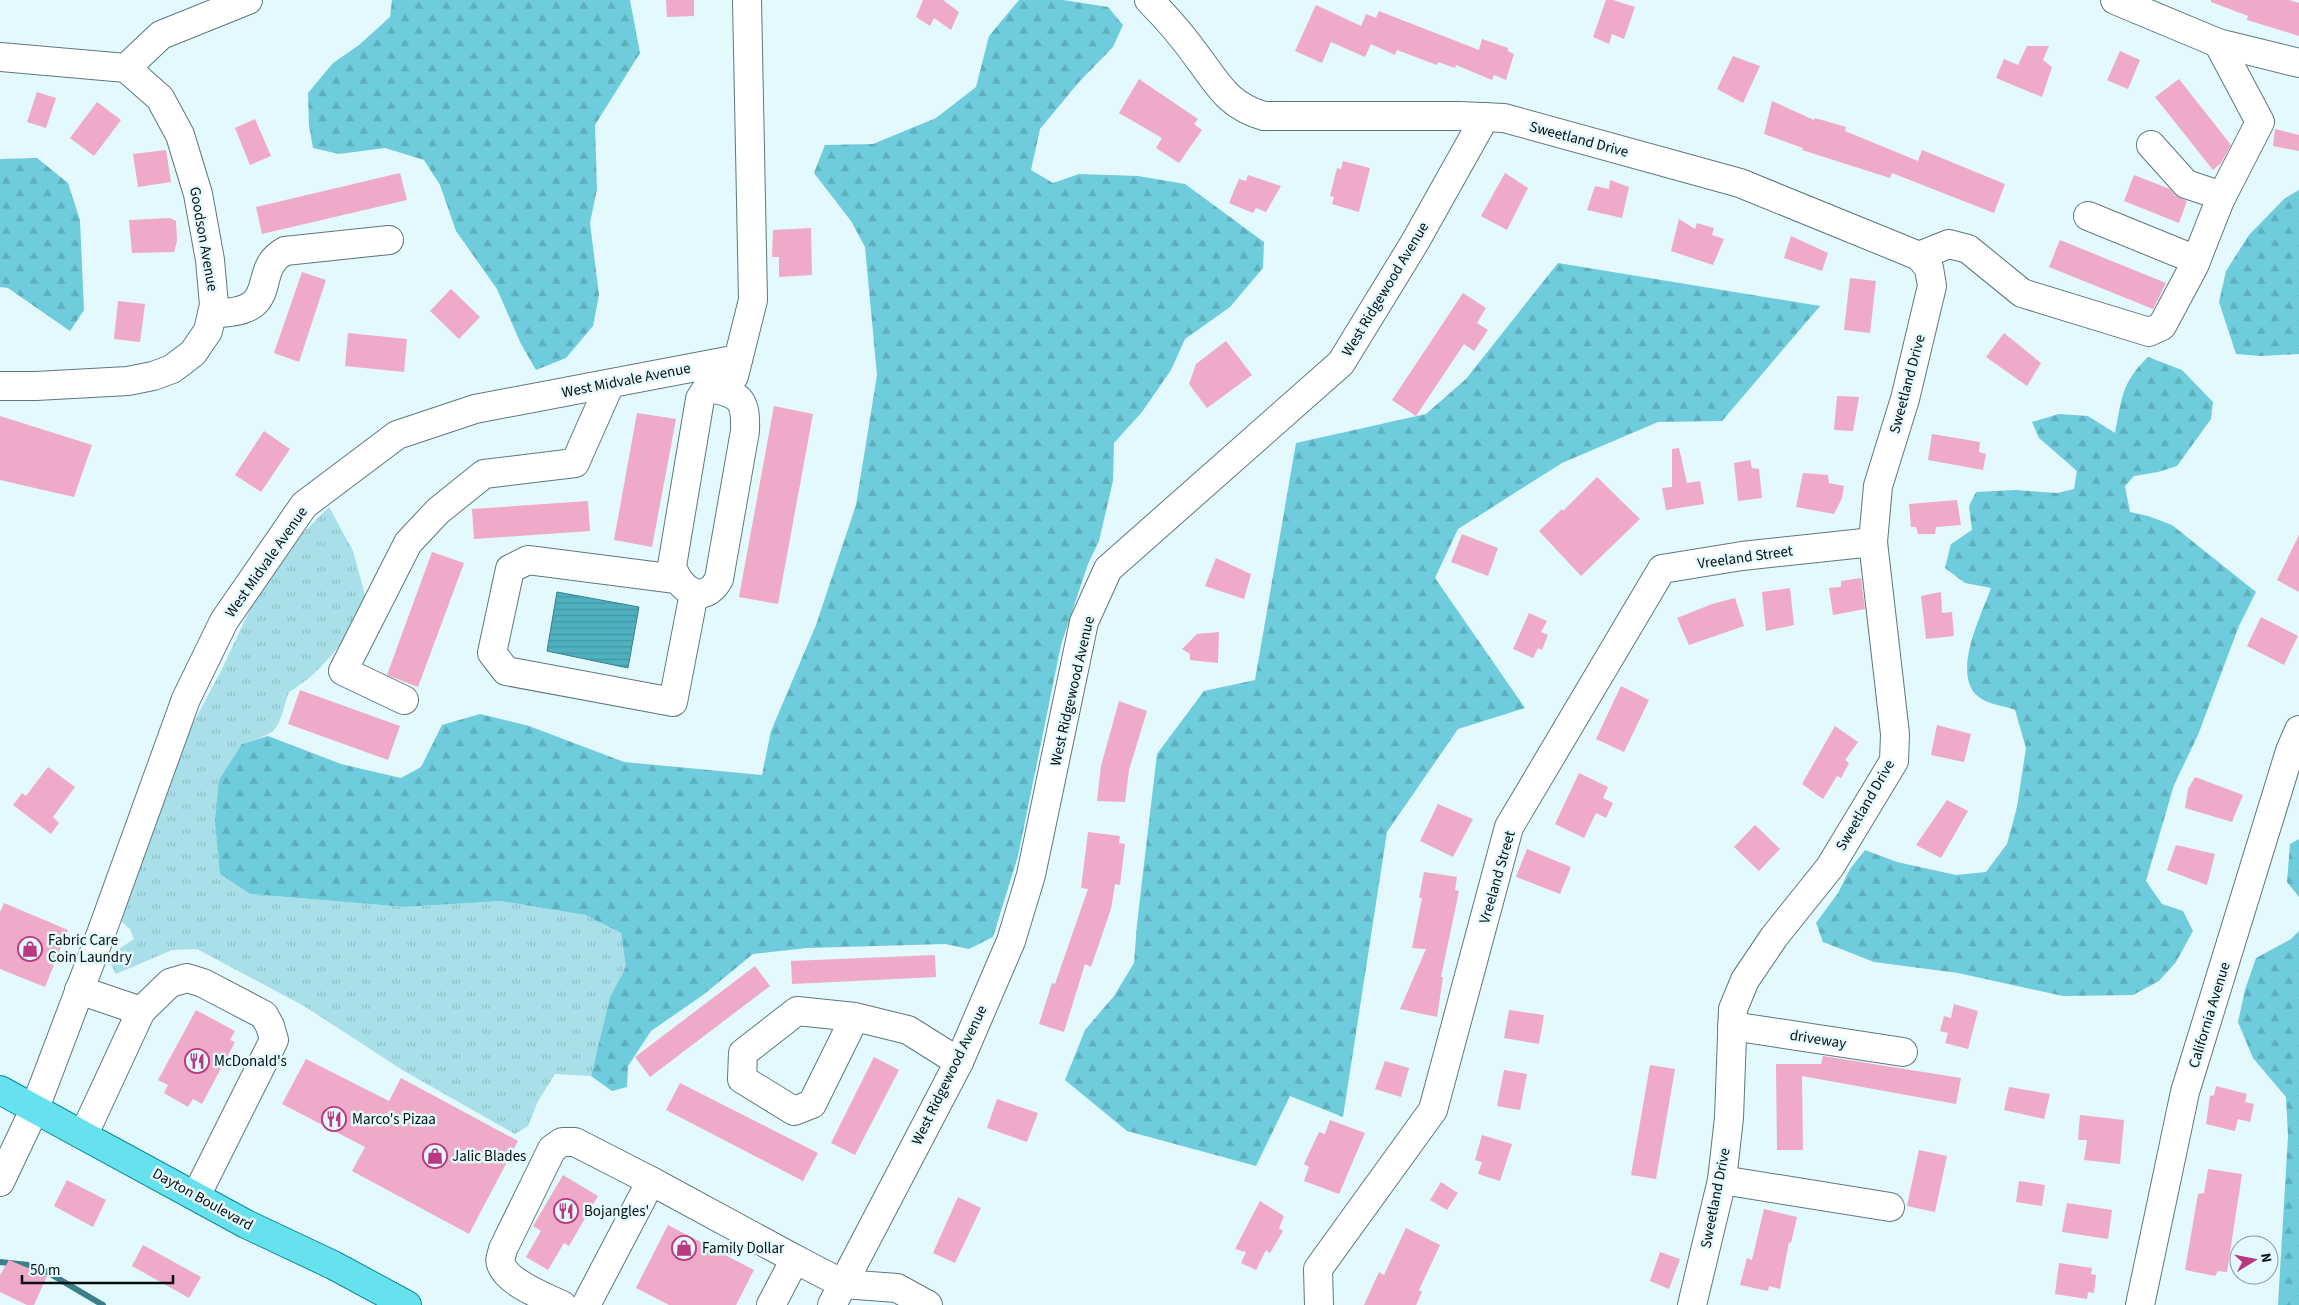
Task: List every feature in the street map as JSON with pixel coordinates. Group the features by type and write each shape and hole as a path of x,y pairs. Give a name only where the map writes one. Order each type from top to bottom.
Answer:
{"main road":[{"name":"Dayton Boulevard","path":"0,1090 196,1196 407,1305"}],"street":[{"path":"0,57 126,68 161,34 248,0"},
{"path":"730,392 754,300 747,0"},
{"name":"Sweetland Drive","path":"1149,0 1189,46 1220,90 1248,112 1264,116 1459,116 1504,118 1740,183 1919,256 1929,268 1932,286 1904,399 1878,486 1872,542 1895,734 1894,761 1830,867 1774,937 1745,980 1733,1009 1729,1118 1722,1180 1692,1305"},
{"path":"2115,0 2218,43 2299,62"},
{"path":"1919,256 1950,244 1968,249 2022,293 2150,332 2162,326 2196,260 2222,196 2260,122 2218,43"},
{"name":"Goodson Avenue","path":"0,386 128,381 153,376 172,368 193,353 208,331 214,305 210,260 198,194 180,135 160,98 126,68"},
{"name":"West Ridgewood Avenue","path":"837,1294 958,1062 1011,941 1031,875 1084,622 1108,569 1341,363 1415,242 1485,117"},
{"path":"2150,145 2186,184 2222,196"},
{"path":"2088,216 2196,260"},
{"path":"212,313 234,313 246,309 256,301 262,294 272,262 278,255 286,251 389,240"},
{"name":"West Midvale Avenue","path":"2,1174 35,1108 186,699 224,621 304,505 397,435 475,410 738,359"},
{"path":"404,700 343,671 408,543 438,511 484,474 575,463 610,384"},
{"path":"730,392 714,389 704,391 700,399 672,566 685,586 673,702 506,671 492,653 510,569 528,560 685,586 707,592 714,588 719,579 745,431 744,409 736,395 730,392"},
{"name":"Vreeland Street","path":"1319,1305 1318,1269 1433,1110 1510,827 1662,569 1742,556 1872,542"},
{"name":"California Avenue","path":"2140,1305 2185,1092 2290,751 2299,730"},
{"path":"84,1134 141,1011 170,983 186,978 203,983 264,1015 274,1040 196,1196"},
{"path":"79,990 141,1011"},
{"path":"855,1017 908,1030 958,1062"},
{"name":"driveway","path":"1732,1026 1903,1052"},
{"path":"562,1305 530,1298 506,1273 500,1262 503,1249 552,1149 562,1142 575,1142 795,1259 837,1294 879,1296 897,1288 928,1305"},
{"path":"1722,1180 1890,1207"},
{"path":"586,1305 651,1181"},
{"path":"771,1305 795,1259"}],"green space":[{"path":"392,0 630,0 640,53 595,125 597,189 590,223 599,295 593,326 566,358 536,370 521,344 497,289 456,231 440,185 424,160 385,148 339,154 313,148 309,125 308,93 333,63 359,45 390,17"},
{"path":"1019,0 1063,0 1108,7 1123,25 1113,47 1079,82 1040,129 1031,170 1053,183 1079,174 1138,176 1185,184 1264,242 1263,268 1230,307 1185,339 1171,370 1142,412 1114,443 1113,481 1099,541 1088,564 1061,645 1018,856 993,937 969,949 945,944 807,948 753,954 703,995 651,1031 628,1066 627,1087 612,1091 591,1076 610,997 626,967 621,933 585,915 500,901 405,907 250,894 220,874 215,821 219,780 242,744 268,736 341,764 401,778 421,767 442,725 480,714 529,726 624,762 762,775 771,731 816,625 856,505 877,375 865,247 851,221 814,173 825,145 873,144 936,118 976,87 989,36"},
{"path":"37,158 68,183 80,220 84,310 70,331 8,288 0,287 0,159"},
{"path":"2299,190 2299,354 2261,356 2236,354 2219,302 2226,271 2249,235 2285,198"},
{"path":"1558,263 1820,306 1722,421 1658,422 1562,463 1458,529 1435,578 1525,708 1458,729 1387,832 1343,1117 1290,1096 1256,1166 1127,1131 1065,1080 1085,1030 1114,996 1134,963 1157,754 1204,691 1255,680 1296,443 1426,414 1466,379"},
{"path":"2148,357 2182,370 2213,402 2211,419 2177,466 2158,472 2134,476 2125,486 2130,512 2148,516 2172,525 2256,592 2239,626 2198,735 2174,785 2146,881 2162,904 2183,911 2193,931 2176,962 2159,981 2133,995 2063,996 1958,973 1874,962 1823,942 1816,923 1838,893 1850,869 1865,850 1897,862 1956,875 1986,872 2007,844 2017,807 2026,748 2015,710 1982,699 1971,687 1967,674 1971,644 1991,588 1965,583 1945,568 1951,544 1972,530 1969,506 1976,492 2015,490 2057,493 2074,489 2077,471 2039,438 2032,422 2059,414 2088,416 2115,433 2124,392 2132,375"},
{"path":"329,507 353,551 368,606 323,665 289,692 276,727 265,736 242,744 220,874 250,894 405,907 500,901 585,915 621,933 626,967 610,997 591,1076 555,1074 538,1101 528,1126 515,1134 404,1071 304,1006 197,949 172,950 116,974 108,959 111,954 134,939 130,929 121,921 122,909 168,770 221,671 253,603 303,533"},
{"path":"2299,839 2299,897 2287,882 2290,844"},
{"path":"2299,931 2299,1305 2278,1305 2288,1136 2286,1097 2253,1058 2238,1022 2245,990 2256,958 2291,939"}],"shaded area":[{"path":"557,592 639,607 628,668 547,651"}],"building":[{"path":"666,0 694,0 694,16 667,17"},
{"path":"923,0 943,0 959,12 951,30 934,18 930,26 916,17"},
{"path":"1606,0 1613,0 1635,7 1624,39 1612,34 1609,44 1593,37"},
{"path":"2211,0 2289,0 2299,3 2299,36 2247,20 2248,16 2211,2"},
{"path":"1316,5 1361,26 1366,14 1376,18 1379,11 1479,50 1482,39 1508,48 1508,51 1514,54 1506,80 1494,75 1492,80 1456,65 1455,68 1438,62 1437,65 1397,50 1395,55 1371,44 1365,57 1331,42 1322,63 1295,51"},
{"path":"2027,46 2049,46 2043,60 2052,67 2042,97 1996,78 2004,59 2018,65"},
{"path":"2120,51 2140,60 2128,89 2107,80"},
{"path":"1733,56 1760,66 1743,103 1717,89"},
{"path":"1139,79 1198,119 1194,124 1202,130 1179,163 1156,148 1162,138 1119,113"},
{"path":"2179,79 2231,145 2221,163 2213,170 2155,97"},
{"path":"37,92 56,98 46,128 27,122"},
{"path":"1772,101 1814,120 1815,118 1846,127 1845,131 1918,161 1922,150 2005,184 1994,213 1892,173 1890,178 1802,150 1803,148 1764,134"},
{"path":"97,102 121,120 94,156 70,138"},
{"path":"255,119 271,156 250,165 235,128"},
{"path":"2275,129 2299,135 2299,151 2273,146"},
{"path":"166,150 171,182 138,187 133,154"},
{"path":"1343,161 1370,168 1359,212 1332,204 1334,197 1330,196 1337,168 1341,169"},
{"path":"400,173 407,200 262,234 256,207"},
{"path":"1505,173 1528,188 1507,230 1481,216"},
{"path":"1248,175 1281,186 1266,212 1256,208 1253,213 1229,203 1239,179 1246,181"},
{"path":"2134,175 2170,189 2175,195 2187,201 2179,223 2124,201"},
{"path":"1610,180 1629,187 1622,218 1587,210 1595,186 1609,189"},
{"path":"170,218 176,221 177,241 174,252 132,253 129,220"},
{"path":"1679,219 1695,229 1697,223 1714,228 1712,235 1724,239 1713,265 1671,251"},
{"path":"811,228 812,275 779,277 779,257 772,257 773,230"},
{"path":"1791,236 1828,253 1822,271 1784,258"},
{"path":"2060,240 2166,283 2153,309 2049,267"},
{"path":"302,272 326,280 299,362 274,353"},
{"path":"1850,278 1876,281 1870,333 1844,330"},
{"path":"451,289 480,317 459,339 430,311"},
{"path":"1463,293 1486,308 1477,323 1488,330 1474,351 1464,344 1416,416 1392,400"},
{"path":"118,301 145,304 140,342 114,339"},
{"path":"348,333 407,339 404,372 345,366"},
{"path":"2004,333 2041,363 2027,386 1986,357"},
{"path":"1226,341 1252,375 1207,408 1189,384 1196,364"},
{"path":"1837,396 1859,397 1853,431 1834,430"},
{"path":"774,406 813,414 778,604 739,597"},
{"path":"637,413 676,419 652,547 614,540"},
{"path":"0,416 92,445 74,497 0,480"},
{"path":"264,431 290,449 261,492 235,475"},
{"path":"1932,434 1980,442 1979,452 1986,454 1983,470 1928,460"},
{"path":"1679,448 1687,483 1700,481 1704,504 1666,510 1662,488 1672,487 1672,449"},
{"path":"1750,460 1752,468 1759,469 1762,498 1738,501 1734,463"},
{"path":"1803,473 1828,475 1829,483 1844,486 1842,498 1834,514 1796,507"},
{"path":"1597,477 1640,519 1581,576 1539,531 1562,509 1563,511"},
{"path":"1957,500 1961,525 1936,527 1935,534 1918,534 1916,527 1911,527 1909,504"},
{"path":"588,501 590,531 474,539 472,509"},
{"path":"1462,534 1498,548 1488,576 1451,562"},
{"path":"2299,535 2299,592 2277,580"},
{"path":"432,552 464,563 418,687 387,675"},
{"path":"1216,558 1251,574 1244,599 1205,586"},
{"path":"1861,578 1865,609 1833,615 1829,588 1841,587 1841,581"},
{"path":"1790,588 1794,625 1766,631 1762,592"},
{"path":"1941,592 1942,613 1952,612 1954,636 1926,639 1921,596"},
{"path":"1735,598 1744,626 1689,645 1677,618 1712,604"},
{"path":"1529,613 1547,621 1541,632 1548,635 1542,650 1538,648 1533,658 1513,649"},
{"path":"2261,617 2298,636 2284,665 2247,646"},
{"path":"1219,632 1218,663 1190,660 1190,654 1182,649 1197,634"},
{"path":"1621,686 1649,700 1624,752 1596,739"},
{"path":"300,690 400,726 388,760 288,724"},
{"path":"1119,701 1147,711 1129,770 1125,802 1097,801 1101,766"},
{"path":"1937,725 1971,734 1964,762 1931,755"},
{"path":"1835,726 1858,742 1845,760 1849,763 1841,778 1837,776 1823,799 1802,784"},
{"path":"48,767 75,787 53,817 59,823 51,834 13,805 22,793 26,796"},
{"path":"1579,773 1608,787 1603,798 1613,803 1606,818 1596,813 1584,838 1555,824"},
{"path":"2195,777 2243,795 2232,822 2185,808 2188,789"},
{"path":"1947,800 1968,811 1941,858 1916,845"},
{"path":"1438,804 1473,819 1453,857 1420,841"},
{"path":"1755,825 1780,849 1759,871 1734,847"},
{"path":"1088,832 1120,836 1119,843 1125,844 1120,885 1115,884 1111,909 1091,967 1085,964 1064,1032 1039,1024 1052,983 1055,984 1088,889 1081,888"},
{"path":"2176,845 2215,854 2207,885 2167,870"},
{"path":"1527,849 1571,867 1560,894 1516,877"},
{"path":"1424,872 1457,877 1455,890 1459,891 1441,977 1443,977 1437,1017 1400,1009 1426,949 1412,948 1422,898 1419,898"},
{"name":"Fabric Care Coin Laundry","path":"4,903 68,930 45,987 0,969 0,912"},
{"path":"935,955 936,977 792,984 791,961"},
{"path":"755,966 770,986 650,1077 635,1057"},
{"path":"1954,1004 1978,1011 1968,1049 1945,1043 1948,1033 1940,1031 1944,1016 1951,1018"},
{"name":"McDonald's","path":"196,1010 235,1031 230,1040 235,1042 202,1104 193,1099 188,1107 164,1093 168,1085 158,1080"},
{"path":"1509,1010 1544,1015 1539,1044 1504,1038"},
{"path":"1823,1056 1961,1078 1956,1104 1802,1076 1803,1150 1777,1150 1776,1064 1821,1064"},
{"path":"874,1057 899,1070 855,1155 831,1143"},
{"name":"Jalic Blades","path":"306,1059 389,1101 401,1078 518,1141 469,1234 352,1171 365,1147 282,1104"},
{"path":"1385,1061 1409,1068 1401,1097 1375,1089"},
{"path":"1650,1065 1675,1069 1656,1179 1631,1175"},
{"path":"1504,1070 1527,1074 1520,1110 1497,1106"},
{"path":"680,1083 818,1153 803,1181 666,1110"},
{"path":"2216,1086 2247,1094 2245,1102 2254,1104 2250,1122 2238,1119 2235,1131 2206,1124 2210,1096 2214,1095"},
{"path":"2009,1087 2050,1094 2044,1119 2004,1110"},
{"path":"997,1099 1038,1113 1027,1142 987,1128"},
{"path":"2080,1115 2124,1120 2120,1164 2084,1160 2087,1140 2078,1140"},
{"path":"1330,1120 1365,1133 1339,1194 1304,1181 1309,1167 1304,1164 1319,1132 1325,1134"},
{"path":"1482,1135 1512,1144 1500,1181 1478,1174 1482,1162 1475,1160"},
{"path":"1919,1150 1947,1156 1935,1212 1907,1206"},
{"path":"2208,1169 2242,1174 2233,1235 2229,1235 2227,1272 2218,1271 2215,1276 2185,1270 2198,1194 2204,1193"},
{"name":"Bojangles'","path":"563,1175 598,1196 569,1246 564,1243 548,1270 526,1257 541,1231 533,1226"},
{"path":"67,1180 106,1200 93,1227 54,1206"},
{"path":"2019,1181 2045,1185 2042,1206 2016,1202"},
{"path":"1441,1182 1458,1193 1447,1210 1430,1200"},
{"path":"958,1197 981,1208 955,1263 933,1253"},
{"path":"1260,1201 1284,1216 1279,1228 1283,1231 1270,1253 1266,1250 1256,1270 1241,1263 1246,1252 1235,1249"},
{"path":"2067,1203 2112,1210 2108,1239 2062,1232"},
{"path":"1764,1209 1797,1217 1791,1243 1789,1242 1780,1289 1769,1286 1768,1291 1740,1285 1747,1258 1752,1260"},
{"name":"Family Dollar","path":"668,1225 754,1270 736,1305 669,1305 636,1288"},
{"path":"1406,1228 1440,1245 1419,1290 1422,1292 1416,1305 1364,1305 1379,1272 1384,1275"},
{"path":"143,1245 201,1277 189,1298 132,1266"},
{"path":"1660,1252 1680,1259 1669,1289 1650,1281"},
{"path":"9,1260 47,1276 34,1305 27,1305 0,1292 0,1275"},
{"path":"2059,1263 2092,1268 2091,1274 2096,1275 2094,1293 2088,1292 2087,1299 2055,1294"}],"waterway":[{"path":"0,1262 37,1266 103,1305"}],"place":[{"name":"Fabric Care Coin Laundry","path":"30,949"},
{"name":"McDonald's","path":"197,1061"},
{"name":"Marco's Pizaa","path":"334,1119"},
{"name":"Jalic Blades","path":"435,1156"},
{"name":"Bojangles'","path":"566,1211"},
{"name":"Family Dollar","path":"684,1248"}]}
